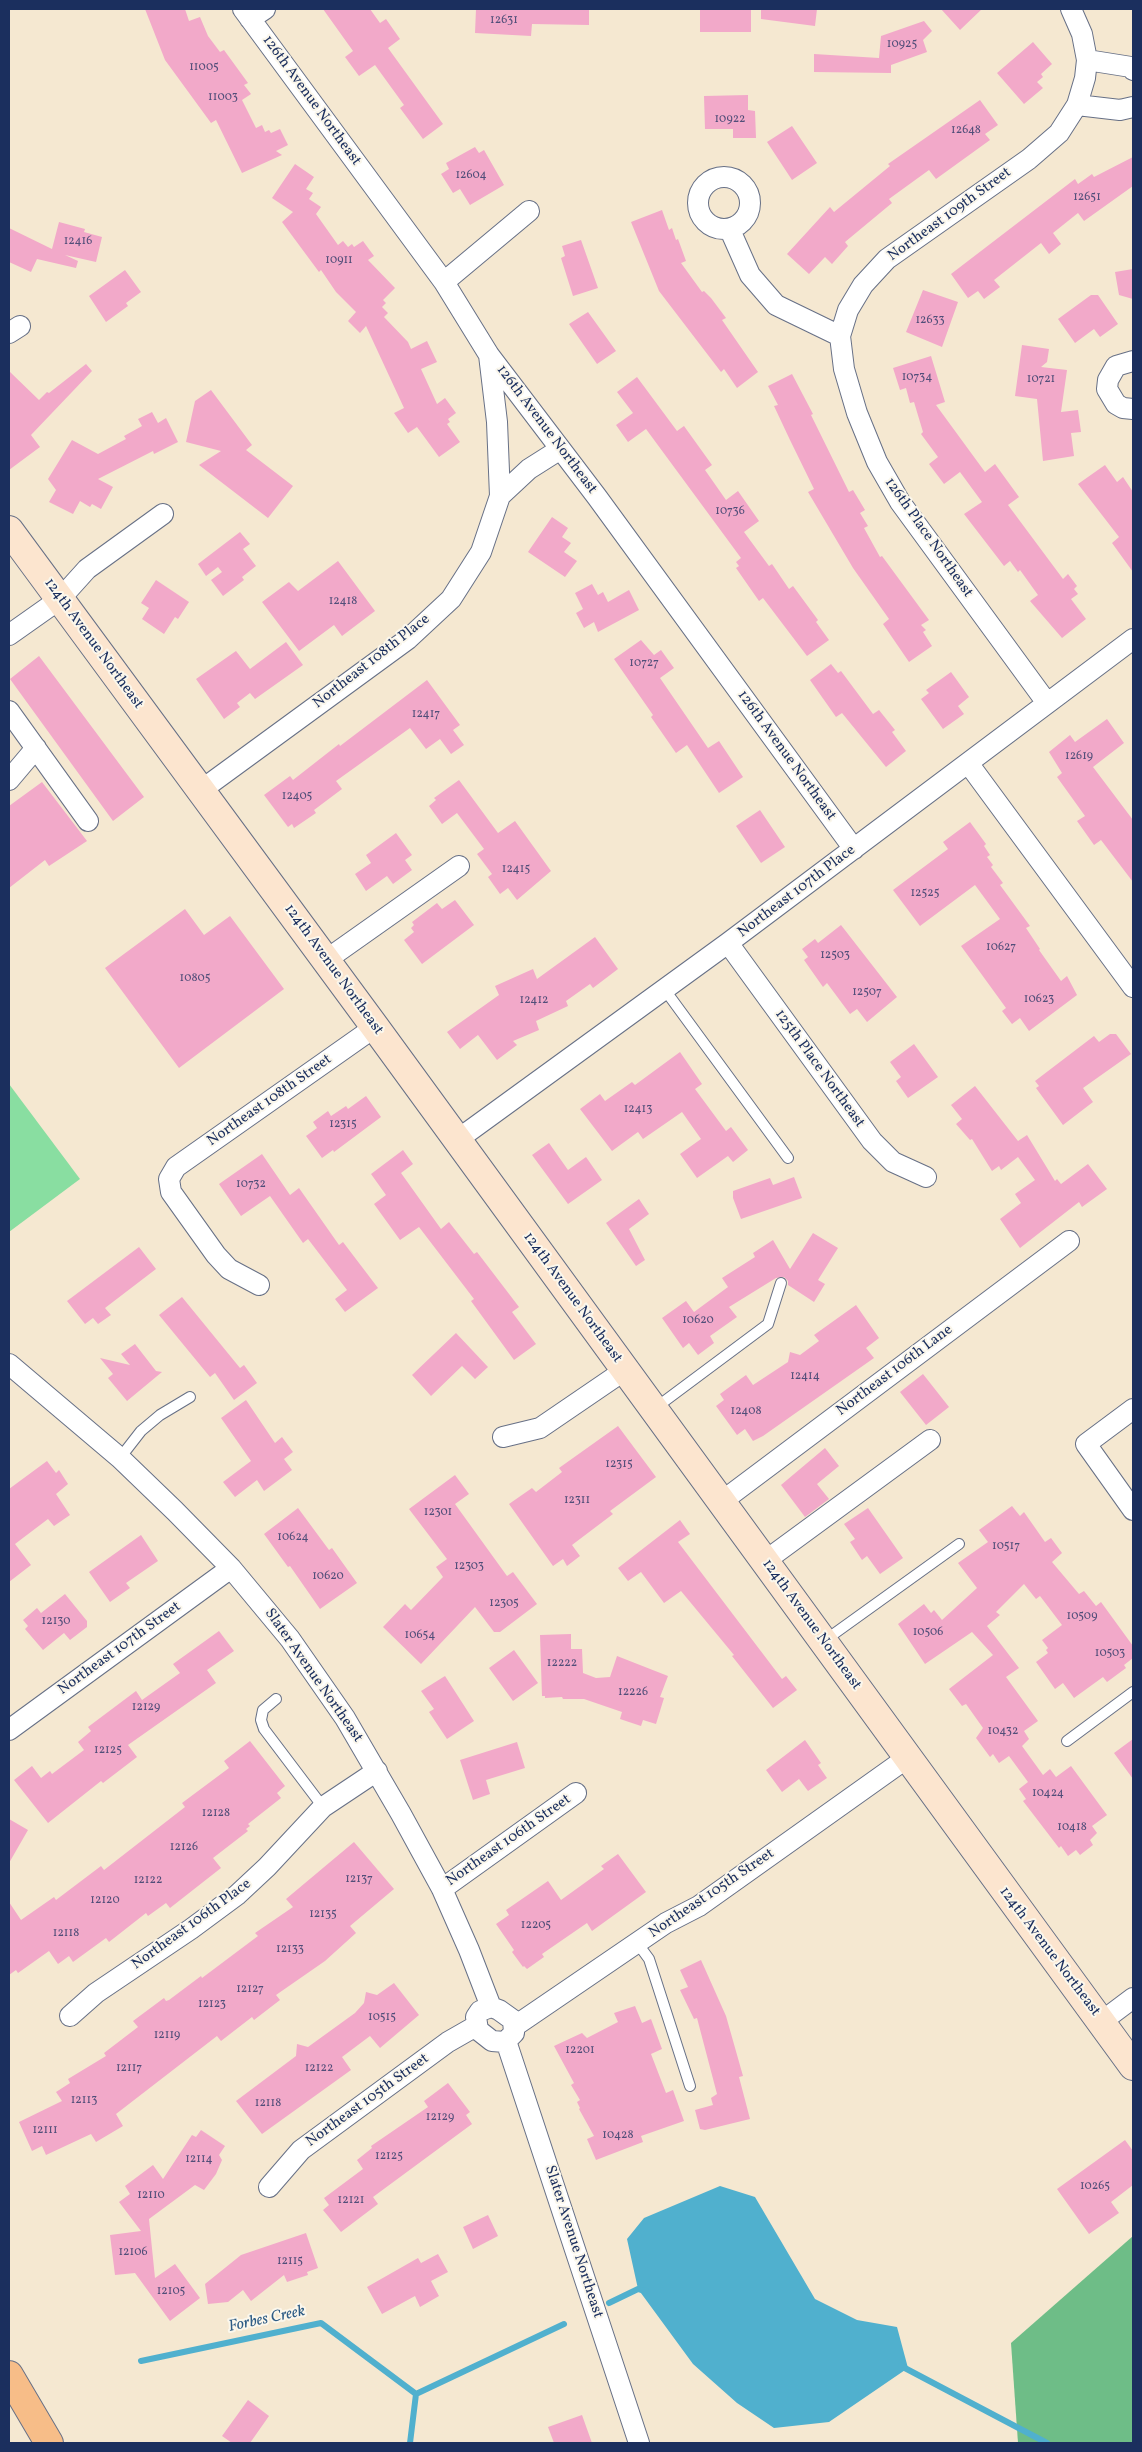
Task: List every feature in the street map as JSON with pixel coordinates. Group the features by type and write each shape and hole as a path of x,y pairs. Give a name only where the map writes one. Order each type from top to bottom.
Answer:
{"highway":[{"path":"9,2375 49,2443"}],"main road":[{"name":"124th Avenue Northeast","path":"9,530 326,960 1133,2066"}],"street":[{"path":"1070,9 1082,34 1086,69 1131,67 1133,70"},
{"name":"126th Avenue Northeast","path":"253,12 444,282 489,355 559,450 597,497 854,849"},
{"name":"Northeast 109th Street","path":"840,336 848,310 863,285 887,259 1029,158 1059,133 1077,105 1086,69"},
{"path":"1077,105 1120,110 1133,107"},
{"path":"444,282 529,211"},
{"path":"730,230 750,275 776,305 840,336"},
{"name":"126th Place Northeast","path":"840,336 844,369 857,412 877,462 895,494 1047,703"},
{"name":"Northeast 108th Place","path":"200,791 408,639 451,599 481,552 500,496 497,422 489,355"},
{"path":"1133,361 1116,366 1108,380 1107,389 1116,404 1133,415"},
{"name":"Northeast 108th Place","path":"500,496 529,469 559,450"},
{"path":"9,635 60,599 88,569 163,514"},
{"name":"Northeast 107th Place","path":"457,1140 665,990 1133,639"},
{"path":"9,711 88,820"},
{"path":"9,780 36,748"},
{"path":"968,763 1133,987"},
{"path":"326,960 459,866"},
{"name":"125th Place Northeast","path":"728,943 872,1141 893,1162 926,1177"},
{"name":"Northeast 108th Street","path":"259,1285 229,1269 216,1255 171,1192 169,1179 176,1167 375,1027"},
{"name":"Northeast 106th Lane","path":"721,1502 1069,1241"},
{"name":"Slater Avenue Northeast","path":"9,1364 120,1458 231,1568 290,1640 345,1718 377,1771 442,1889 469,1950 491,2007"},
{"path":"503,1437 540,1428 625,1370"},
{"path":"1133,1409 1086,1444 1133,1510"},
{"path":"765,1561 930,1440"},
{"name":"Northeast 107th Street","path":"9,1730 231,1568"},
{"name":"Northeast 105th Street","path":"511,2034 666,1923 699,1906 908,1758"},
{"name":"Northeast 106th Place","path":"70,2016 96,1993 191,1929 237,1895 267,1867 323,1807 377,1771"},
{"name":"Northeast 106th Street","path":"442,1889 576,1793"},
{"path":"1101,2022 1133,1998"},
{"path":"491,2007 508,2016 511,2034 498,2043 483,2035 476,2026 476,2017 480,2012 491,2007"},
{"name":"Northeast 105th Street","path":"269,2187 301,2150 448,2042 476,2026"},
{"name":"Slater Avenue Northeast","path":"511,2034 639,2443"}],"lane":[{"path":"665,990 788,1158"},
{"path":"654,1410 768,1324 781,1283"},
{"path":"120,1458 141,1431 160,1415 190,1396"},
{"path":"823,1642 959,1544"},
{"path":"1067,1741 1133,1692"},
{"path":"276,1699 262,1710 261,1720 264,1729 323,1807"},
{"path":"638,1944 649,1959 690,2086"}],"green space":[{"path":"9,1084 80,1179 9,1232"},
{"path":"1133,2236 1133,2443 1018,2443 1011,2343"}],"water":[{"path":"720,2186 755,2197 815,2299 857,2320 897,2327 908,2368 829,2422 774,2428 737,2403 693,2364 638,2289 627,2239 644,2218"}],"building":[{"path":"145,9 185,9 189,21 200,17 208,36 220,52 224,50 248,83 244,85 251,94 242,100 256,128 262,125 265,132 269,130 271,133 280,129 288,145 276,151 282,155 242,173 216,120 211,123 165,60"},
{"path":"323,9 370,9 380,23 386,19 400,39 388,48 443,124 423,139 400,108 404,105 375,65 359,76 345,57 353,51"},
{"path":"476,9 589,9 589,25 532,24 531,36 475,33"},
{"path":"700,9 751,9 751,32 700,32"},
{"path":"761,9 817,9 815,26 761,19"},
{"path":"941,9 982,9 960,30"},
{"path":"924,21 932,31 923,40 927,52 891,65 891,73 814,72 814,54 879,58 881,36"},
{"path":"1033,42 1052,64 1041,74 1043,77 1037,82 1043,88 1024,104 997,73"},
{"path":"748,95 748,110 755,111 756,138 733,138 733,129 705,129 704,96"},
{"path":"980,100 998,125 985,134 990,140 936,179 929,170 889,199 892,203 845,242 848,246 832,264 825,257 809,274 787,254 830,207 834,212 890,166 888,164"},
{"path":"792,126 817,163 792,180 767,142"},
{"path":"475,147 479,153 484,150 504,185 470,205 460,189 453,193 441,174 449,169 446,163"},
{"path":"1133,157 1133,186 1084,221 1078,213 1053,233 1061,244 1049,254 1041,243 994,280 1000,287 984,299 978,291 968,298 951,274 1075,179 1078,184 1092,174 1094,177"},
{"path":"295,164 314,177 306,189 313,193 309,199 321,207 316,214 338,245 343,241 348,247 352,244 354,247 363,241 374,256 368,260 395,288 383,300 386,303 382,307 388,313 384,317 408,342 411,349 427,341 437,362 421,369 437,404 445,398 456,413 448,419 450,422 447,424 460,442 439,457 417,427 408,433 394,413 404,408 366,326 360,333 348,321 356,312 336,292 321,270 319,272 282,222 293,212 272,198"},
{"path":"662,210 669,230 672,228 686,261 681,263 702,292 704,291 711,298 726,318 722,320 758,372 737,388 724,369 721,372 659,291 631,222"},
{"path":"59,222 85,229 84,232 102,237 96,262 65,255 78,261 76,268 37,259 31,272 9,262 9,228 52,249"},
{"path":"581,240 598,288 573,296 561,258 565,256 562,246"},
{"path":"1133,269 1133,299 1119,295 1115,272"},
{"path":"125,270 141,292 126,303 128,306 106,322 89,296"},
{"path":"923,290 958,302 942,347 906,332"},
{"path":"1091,295 1098,295 1118,324 1100,337 1094,329 1075,343 1058,319"},
{"path":"588,312 616,351 597,364 569,324"},
{"path":"1022,345 1049,349 1047,362 1041,367 1067,370 1061,412 1078,410 1081,432 1071,433 1074,456 1043,461 1037,399 1015,396"},
{"path":"931,356 945,402 936,405 985,472 995,464 1019,497 1008,505 1063,579 1068,574 1077,586 1074,589 1078,594 1071,599 1086,619 1062,638 1030,601 1038,595 1020,570 1018,572 1010,561 1004,566 964,514 982,502 960,472 944,484 929,464 938,457 921,434 923,432 914,402 910,403 906,388 900,390 893,368"},
{"path":"86,364 92,371 31,435 40,447 9,470 9,371 39,400"},
{"path":"792,374 813,414 811,415 849,492 853,490 865,510 860,513 868,526 864,528 880,557 882,556 929,620 921,625 926,630 923,632 932,646 909,662 883,624 889,619 853,568 808,492 814,489 774,406 778,405 768,386"},
{"path":"637,377 677,431 684,426 712,465 705,470 726,500 738,491 759,521 744,532 769,566 772,564 789,589 793,586 818,620 816,622 829,640 807,656 763,598 759,601 736,568 739,566 736,562 741,558 646,429 628,442 616,425 633,413 617,392"},
{"path":"211,390 252,445 246,450 293,486 268,518 199,465 221,451 186,442 195,401"},
{"path":"152,412 158,423 166,418 178,442 154,454 153,451 98,479 113,487 101,509 92,504 90,507 80,501 73,514 49,502 56,490 48,479 72,440 98,454 126,439 124,436 142,426 138,419"},
{"path":"1105,465 1117,482 1123,477 1133,492 1133,572 1112,543 1119,537 1078,484"},
{"path":"552,517 568,528 562,537 571,543 564,552 577,561 565,577 528,552"},
{"path":"240,532 250,544 243,549 256,566 242,577 244,580 223,596 211,580 222,572 218,567 206,576 198,564"},
{"path":"338,561 375,611 342,636 334,625 299,651 262,602 289,582 298,591"},
{"path":"156,580 189,602 178,619 175,617 164,634 142,619 149,608 141,603"},
{"path":"592,584 598,595 603,592 608,602 629,590 639,610 598,632 594,622 584,628 576,613 583,609 575,593"},
{"path":"641,640 654,655 661,650 674,668 660,678 708,748 719,741 743,777 719,793 687,745 676,753 651,717 653,715 614,659"},
{"path":"286,642 303,665 255,699 250,693 237,703 240,707 224,719 196,679 236,651 250,669"},
{"path":"39,656 144,797 113,821 10,679"},
{"path":"831,664 838,673 841,671 873,714 879,710 895,730 892,732 906,751 886,767 842,713 836,717 810,680"},
{"path":"951,672 969,697 958,706 964,714 943,729 921,699 929,693 926,690"},
{"path":"427,680 460,725 453,730 464,745 451,754 440,739 426,749 410,728 336,781 342,789 314,810 316,813 294,828 292,824 288,827 264,795 290,776 293,780"},
{"path":"1107,719 1124,743 1093,767 1133,820 1133,882 1101,840 1094,845 1077,821 1085,816 1057,777 1062,773 1049,752 1070,735 1075,742"},
{"path":"459,780 498,833 515,821 551,871 517,900 508,888 500,894 488,877 492,874 477,854 484,849 457,813 442,824 429,806 436,800 434,798"},
{"path":"42,782 87,841 49,866 45,860 9,888 9,806"},
{"path":"760,810 785,847 761,863 736,826"},
{"path":"970,822 986,844 984,846 990,855 987,857 993,865 991,867 1003,883 1000,885 1030,926 1026,928 1039,950 1061,981 1067,976 1077,995 1029,1031 1020,1018 1012,1024 1002,1011 1006,1008 961,946 1000,919 975,885 920,926 893,890 948,849 943,842"},
{"path":"396,833 412,855 405,860 412,870 393,884 387,876 366,891 355,874 371,863 366,855"},
{"path":"455,900 474,925 422,964 404,940 414,932 411,928 414,925 412,922 437,903 442,909"},
{"path":"185,909 204,935 230,916 284,989 179,1068 105,968"},
{"path":"841,925 897,997 867,1022 857,1009 850,1014 827,983 823,987 804,960 808,957 802,949 815,939 818,943"},
{"path":"595,937 618,969 593,988 590,984 566,1001 568,1006 536,1021 539,1030 513,1041 517,1045 497,1060 478,1035 460,1049 447,1032 499,995 495,986 533,969 537,979"},
{"path":"1110,1034 1116,1034 1131,1054 1083,1088 1093,1102 1063,1125 1036,1088 1039,1086 1035,1081 1094,1036 1099,1042"},
{"path":"914,1044 938,1077 908,1098 896,1081 901,1077 890,1062"},
{"path":"680,1052 702,1084 695,1089 726,1131 731,1127 748,1150 733,1162 728,1156 697,1178 680,1154 701,1139 682,1112 643,1139 638,1132 612,1151 580,1109 600,1094 605,1101 632,1082 635,1085"},
{"path":"975,1086 1018,1141 1027,1135 1055,1181 1057,1179 1061,1184 1088,1164 1107,1189 1082,1207 1079,1202 1020,1248 1000,1219 1021,1203 1015,1194 1035,1180 1018,1157 1001,1170 999,1166 992,1171 972,1139 970,1140 956,1124 962,1119 951,1105"},
{"path":"366,1096 381,1117 334,1152 333,1150 322,1158 306,1136 317,1128 313,1122 328,1111 331,1116 346,1106 348,1109"},
{"path":"549,1143 568,1170 586,1157 602,1180 568,1204 532,1155"},
{"path":"403,1150 413,1164 401,1173 441,1229 449,1222 474,1254 477,1252 519,1307 512,1312 536,1344 514,1360 471,1301 474,1299 419,1227 400,1240 374,1204 386,1195 371,1174"},
{"path":"262,1154 290,1195 299,1188 339,1245 343,1242 378,1288 345,1312 335,1299 347,1290 308,1239 303,1243 270,1196 241,1216 219,1184"},
{"path":"794,1177 802,1198 741,1219 733,1198 733,1191 770,1178 773,1185"},
{"path":"639,1199 649,1214 629,1229 645,1260 636,1266 606,1223"},
{"path":"813,1233 838,1248 818,1280 825,1284 814,1302 788,1285 788,1281 784,1277 776,1278 729,1307 737,1317 710,1336 714,1343 698,1355 689,1343 683,1348 662,1318 686,1301 694,1312 728,1287 722,1278 755,1257 753,1253 773,1240 790,1269"},
{"path":"139,1247 156,1269 105,1308 111,1315 98,1324 93,1318 85,1324 67,1301"},
{"path":"182,1297 240,1368 244,1365 257,1383 234,1400 215,1373 210,1377 159,1315"},
{"path":"856,1305 879,1338 866,1348 874,1358 763,1436 753,1441 745,1429 737,1435 716,1406 724,1400 720,1394 746,1375 753,1385 788,1362 790,1352 800,1355 819,1341 814,1335"},
{"path":"456,1333 488,1367 475,1379 462,1366 431,1396 412,1375"},
{"path":"135,1344 156,1371 162,1372 127,1401 108,1378 113,1374 100,1358 130,1365 121,1354"},
{"path":"923,1374 949,1407 926,1425 900,1392"},
{"path":"246,1400 275,1443 282,1437 293,1452 284,1459 292,1470 264,1491 257,1480 235,1497 223,1482 251,1461 221,1418"},
{"path":"618,1426 656,1477 610,1511 613,1514 572,1545 580,1556 567,1566 563,1559 553,1566 509,1504 532,1488 536,1492 562,1472 559,1468"},
{"path":"825,1448 839,1466 817,1484 829,1499 805,1517 781,1485"},
{"path":"47,1461 56,1473 59,1470 68,1484 56,1494 70,1515 54,1526 48,1519 15,1544 31,1565 9,1582 9,1489"},
{"path":"455,1475 469,1494 455,1504 507,1576 513,1572 537,1604 500,1632 494,1632 475,1607 421,1664 383,1627 405,1604 411,1610 443,1577 436,1567 447,1559 409,1509"},
{"path":"1012,1506 1020,1516 1024,1512 1045,1542 1051,1538 1062,1553 1052,1562 1079,1594 1084,1591 1096,1606 1101,1602 1133,1646 1133,1658 1124,1665 1126,1668 1107,1682 1103,1677 1074,1698 1063,1683 1055,1689 1036,1662 1048,1653 1046,1650 1048,1648 1042,1640 1062,1625 1040,1596 1036,1599 1024,1584 996,1612 1000,1615 987,1626 1019,1668 1006,1677 1038,1721 1024,1731 1029,1739 1022,1746 1043,1775 1050,1769 1056,1777 1071,1766 1107,1815 1092,1826 1097,1833 1090,1840 1093,1845 1080,1855 1076,1850 1068,1856 1061,1846 1059,1848 1023,1801 1026,1799 1019,1789 1028,1782 1009,1756 999,1763 993,1754 990,1757 976,1738 983,1728 966,1704 962,1706 949,1689 993,1655 972,1632 925,1664 898,1624 924,1604 931,1613 934,1610 942,1620 977,1588 958,1563 988,1542 979,1530"},
{"path":"298,1508 329,1550 332,1548 357,1583 320,1609 290,1566 288,1567 264,1534"},
{"path":"868,1508 903,1558 880,1574 867,1556 862,1560 850,1542 855,1539 844,1524"},
{"path":"680,1520 690,1534 678,1542 782,1679 786,1676 797,1690 773,1708 732,1656 734,1655 681,1591 664,1603 641,1572 628,1581 618,1568"},
{"path":"141,1535 158,1561 126,1583 130,1588 110,1602 89,1572"},
{"path":"65,1594 87,1621 87,1627 70,1640 64,1633 43,1650 25,1629 28,1626 23,1620 37,1608 41,1613"},
{"path":"219,1631 234,1651 207,1670 216,1683 128,1745 137,1757 103,1783 101,1781 48,1823 14,1780 32,1766 41,1778 50,1771 52,1774 84,1750 78,1742 91,1731 88,1727 136,1691 142,1700 180,1673 173,1664"},
{"path":"571,1634 571,1649 582,1649 583,1673 596,1678 610,1677 617,1656 668,1676 660,1697 664,1698 656,1724 643,1720 641,1726 620,1719 622,1712 584,1699 545,1698 545,1696 542,1696 540,1635"},
{"path":"514,1650 538,1683 513,1701 489,1668"},
{"path":"445,1676 474,1721 447,1739 429,1712 434,1709 421,1691"},
{"path":"1133,1739 1133,1779 1114,1753"},
{"path":"805,1740 821,1763 818,1765 827,1778 808,1791 799,1779 782,1792 766,1770"},
{"path":"250,1741 285,1786 277,1793 281,1798 248,1824 250,1826 246,1829 248,1831 213,1858 221,1868 170,1908 166,1903 148,1916 146,1913 109,1942 106,1938 73,1962 69,1956 58,1964 49,1951 18,1973 16,1970 9,1975 9,1902 21,1920 54,1897 56,1900 101,1866 104,1870 185,1807 182,1803 229,1768 224,1761"},
{"path":"517,1742 525,1768 486,1780 490,1794 473,1800 460,1760"},
{"path":"9,1819 28,1830 9,1863"},
{"path":"354,1842 394,1889 350,1926 356,1933 325,1961 276,1995 280,2000 254,2020 252,2017 221,2041 217,2036 116,2114 123,2126 96,2142 91,2134 46,2155 42,2146 32,2151 19,2122 62,2101 56,2092 70,2083 68,2079 106,2056 104,2053 138,2027 133,2021 164,1998 166,2001 169,2000 201,1976 202,1978 258,1936 255,1933 293,1907 286,1899"},
{"path":"618,1854 646,1892 592,1931 587,1923 542,1954 544,1957 527,1969 523,1967 496,1924 509,1915 506,1910 548,1881 561,1900 604,1869 601,1866"},
{"path":"701,1960 726,2016 743,2076 739,2077 750,2119 705,2130 700,2129 695,2110 713,2105 711,2098 717,2094 697,2018 694,2019 680,1990 688,1987 680,1970"},
{"path":"394,1983 419,2015 380,2048 370,2036 342,2057 351,2070 262,2134 236,2101 296,2056 297,2044 308,2047 355,2013 364,2003 366,1992 377,1995"},
{"path":"635,2006 642,2023 651,2019 662,2049 651,2054 666,2093 673,2090 684,2121 641,2136 643,2142 596,2160 587,2139 594,2136 579,2109 577,2102 580,2100 571,2085 574,2083 554,2046 582,2033 587,2038 618,2022 614,2013"},
{"path":"448,2083 470,2112 466,2115 472,2124 373,2197 378,2204 341,2232 323,2210 329,2205 324,2198 363,2169 357,2160 372,2148 371,2146 428,2107 424,2101"},
{"path":"201,2130 225,2146 219,2155 222,2160 216,2174 204,2190 195,2185 149,2219 155,2278 175,2264 200,2298 170,2321 135,2273 115,2275 110,2235 141,2231 119,2202 130,2194 125,2186 153,2165 163,2179 192,2135 196,2137"},
{"path":"1125,2140 1133,2151 1133,2185 1111,2202 1119,2213 1089,2234 1057,2189"},
{"path":"488,2215 498,2236 473,2249 463,2227"},
{"path":"306,2233 318,2268 307,2272 308,2275 287,2282 284,2275 251,2301 243,2290 228,2302 208,2304 205,2284 241,2255"},
{"path":"438,2254 448,2272 431,2281 439,2296 420,2307 415,2296 382,2314 367,2287 418,2258 421,2263"},
{"path":"248,2400 269,2416 250,2443 232,2443 222,2436"},
{"path":"582,2415 592,2443 554,2443 548,2427"}],"waterway":[{"path":"609,2303 638,2289 646,2291"},
{"name":"Forbes Creek","path":"141,2361 321,2323 416,2394 410,2443"},
{"path":"416,2394 564,2324"},
{"path":"901,2366 1047,2443"}]}
